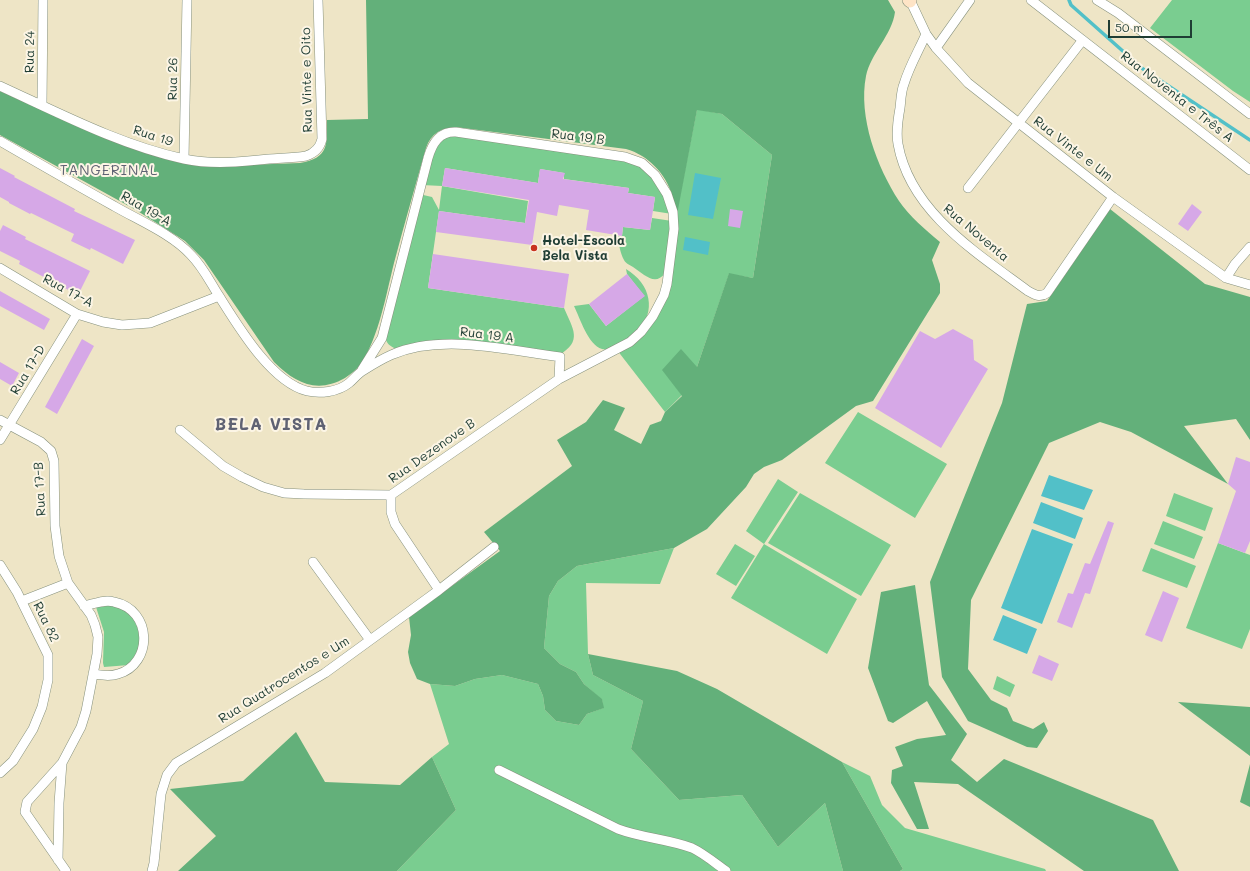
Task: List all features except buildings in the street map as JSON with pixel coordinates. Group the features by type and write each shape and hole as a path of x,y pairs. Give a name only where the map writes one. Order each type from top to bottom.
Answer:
{"street":[{"name":"Rua 24","path":"42,105 43,0"},
{"name":"Rua 26","path":"184,159 187,0"},
{"name":"Rua Vinte e Oito","path":"309,155 318,149 322,131 318,0"},
{"name":"Rua Vinte e Um","path":"910,0 926,34 936,48 968,83 1113,197 1226,278 1250,285"},
{"path":"936,48 970,0"},
{"name":"Rua Noventa e Três A","path":"1031,0 1250,170"},
{"path":"1097,0 1118,14 1250,114"},
{"path":"1106,0 1118,14"},
{"name":"Rua Noventa","path":"926,34 904,84 899,117 898,143 903,163 911,182 931,212 952,233 1028,291 1036,296 1042,296 1047,293 1113,197"},
{"path":"968,188 1082,40"},
{"name":"Rua 19","path":"0,86 94,128 139,146 184,159 212,162 246,162 309,155"},
{"name":"Rua 19 B","path":"362,370 382,338 429,154 436,141 444,134 456,132 633,159 646,166 660,181 670,202 673,212 674,232 668,284 653,316 635,338 559,379"},
{"name":"Rua 19-A","path":"0,141 164,234 190,254 203,269 256,352 279,375 293,385 308,391 326,392 348,385 362,370"},
{"path":"1226,278 1235,264 1250,247"},
{"name":"Rua 17-A","path":"0,268 77,314 103,322 122,325 150,323 219,296"},
{"name":"Rua 17-D","path":"0,440 77,314"},
{"path":"362,370 391,355 382,338"},
{"name":"Rua 19 A","path":"391,355 417,347 442,344 472,345 560,357 559,379"},
{"name":"Rua Dezenove B","path":"180,430 223,466 264,487 284,492 304,494 391,495 559,379"},
{"name":"Rua 17-B","path":"0,420 41,442 51,451 54,461 55,526 60,556 68,583"},
{"path":"391,495 391,512 395,524 439,590"},
{"name":"Rua Quatrocentos e Um","path":"152,871 161,794 167,775 176,763 324,672 439,590 494,547"},
{"path":"313,562 370,640"},
{"name":"Rua 82","path":"0,565 22,601 48,655 48,680 42,706 33,729 13,761 0,773"},
{"path":"22,601 68,583 91,615 98,638 97,654 86,711 81,727 62,763 27,802 25,807 25,812 66,871"},
{"path":"84,606 103,601 114,601 127,606 134,611 141,622 144,636 144,646 139,657 132,666 120,674 109,676 93,674"},
{"path":"58,860 59,803 62,763"},
{"path":"499,770 618,829 632,834 674,843 693,849 726,871"}],"green space":[{"path":"366,0 888,0 895,12 890,28 872,60 866,76 864,92 867,125 871,141 883,173 899,201 924,228 940,242 932,260 940,284 940,293 873,401 856,406 782,460 764,467 754,474 746,487 707,529 674,548 577,566 558,581 549,596 544,648 560,664 576,672 584,684 602,699 604,708 587,714 579,725 556,721 545,710 543,696 538,684 502,675 475,679 455,686 430,684 417,679 410,663 408,652 411,635 409,617 500,551 484,532 572,466 557,440 586,422 603,400 625,408 614,430 641,444 650,425 661,421 665,412 682,396 662,370 681,349 697,367 729,273 753,278 772,155 722,114 697,110 676,220 672,195 661,173 649,161 634,152 626,149 463,128 450,128 440,131 432,137 426,148 373,341 361,364 354,371 335,383 316,386 298,381 274,362 204,260 185,241 136,210 0,135 0,91 83,129 219,166 300,163 309,161 321,154 324,149 327,137 327,120 368,119"},
{"path":"1172,0 1250,0 1250,102 1233,91 1150,28"},
{"path":"697,109 722,114 772,155 753,278 729,274 697,367 663,370 682,395 665,412 617,350 657,312"},
{"path":"448,135 636,161 654,177 672,214 653,211 655,197 628,193 629,188 564,179 564,173 540,169 538,183 445,168 442,186 422,185 433,149"},
{"path":"442,186 528,201 525,223 439,211 428,288 564,308 573,328 574,334 574,340 566,350 559,355 504,347 397,349 387,343 385,336 419,194 432,197 439,210"},
{"path":"1110,209 1205,284 1250,297 1250,440 1236,419 1184,426 1228,484 1131,432 1100,422 1049,443 971,600 968,669 991,700 1007,708 1013,721 1033,729 1044,722 1048,731 1037,748 1027,747 968,721 942,677 930,582 1002,403 1027,304 1047,301"},
{"path":"652,218 672,221 665,273 657,279 645,276 625,262 617,236 622,236 623,227 650,230"},
{"path":"626,269 641,282 646,290 649,307 647,316 637,333 629,339 611,348 602,349 589,337 574,306 589,304 606,326 644,296 627,274"},
{"path":"858,412 947,464 915,518 825,463"},
{"path":"778,479 798,492 764,544 746,531"},
{"path":"800,493 891,545 861,596 768,543"},
{"path":"1174,493 1213,508 1205,531 1166,516"},
{"path":"1163,521 1203,537 1194,559 1154,544"},
{"path":"1218,543 1250,555 1250,629 1242,649 1186,628"},
{"path":"735,544 755,556 736,586 716,574"},
{"path":"764,544 857,599 827,654 731,598"},
{"path":"674,548 660,584 586,583 588,654 593,675 643,701 631,749 679,800 742,795 778,847 825,803 843,871 397,871 456,810 432,757 449,744 430,684 455,686 475,679 502,675 538,684 543,696 545,710 556,721 579,725 587,714 603,708 602,700 584,684 576,672 560,664 544,648 549,596 558,581 577,566"},
{"path":"1151,548 1196,566 1187,588 1142,571"},
{"path":"915,585 929,685 967,734 951,760 977,782 1004,759 1153,820 1179,871 1084,871 958,784 914,782 929,829 917,829 891,783 892,770 903,766 895,747 917,739 946,735 927,701 893,723 888,721 868,668 881,592"},
{"path":"116,605 133,615 139,626 141,642 136,655 129,665 104,667 104,632 96,607"},
{"path":"588,654 677,671 717,689 842,762 903,869 900,871 843,871 825,803 778,847 742,795 679,800 631,749 643,701 593,675"},
{"path":"997,676 1015,685 1010,697 993,689"},
{"path":"1178,702 1250,707 1250,756"},
{"path":"296,732 325,782 400,785 432,757 456,810 397,871 178,871 216,836 170,789 243,781"},
{"path":"842,762 870,776 882,805 905,828 1045,869 1046,871 900,871 903,869"},
{"path":"1250,764 1250,807 1240,802"}],"water":[{"path":"695,173 721,178 713,219 688,215"},
{"path":"685,237 710,242 708,255 683,250"},
{"path":"1049,475 1093,490 1084,510 1041,496"},
{"path":"1041,502 1083,518 1075,539 1033,523"},
{"path":"1032,529 1073,544 1042,624 1001,608"},
{"path":"1003,615 1037,629 1027,654 993,640"}],"waterway":[{"path":"1069,0 1071,5 1143,69 1250,140"}],"place":[{"name":"Hotel-Escola Bela Vista","path":"534,248"}],"district":[{"name":"TANGERINAL","path":"109,171"},
{"name":"BELA VISTA","path":"271,425"}]}
